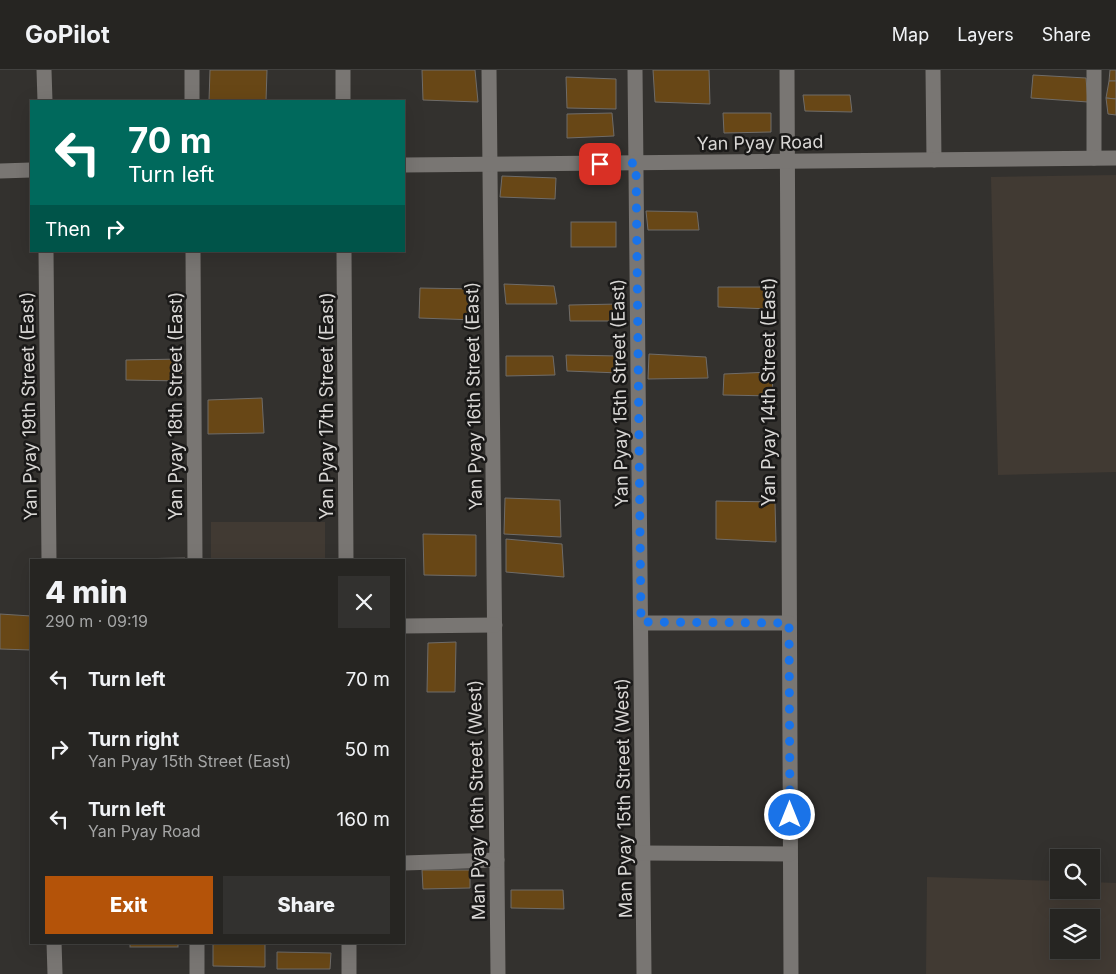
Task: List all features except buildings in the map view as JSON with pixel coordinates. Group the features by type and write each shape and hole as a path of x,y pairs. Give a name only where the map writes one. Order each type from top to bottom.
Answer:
{"street":[{"path":"44,70 45,100"},
{"path":"192,70 192,100"},
{"path":"343,70 343,100"},
{"name":"Yan Pyay 16th Street (East)","path":"489,70 494,625"},
{"name":"Yan Pyay 15th Street (East)","path":"636,70 641,622"},
{"name":"Yan Pyay 14th Street (East)","path":"787,70 790,974"},
{"path":"933,70 934,160"},
{"path":"1094,70 1094,158"},
{"name":"Yan Pyay Road","path":"405,165 1116,158"},
{"path":"0,171 30,170"},
{"name":"Yan Pyay 19th Street (East)","path":"46,252 49,559"},
{"name":"Yan Pyay 18th Street (East)","path":"194,252 195,559"},
{"name":"Yan Pyay 17th Street (East)","path":"344,252 346,559"},
{"path":"641,622 789,623"},
{"name":"Man Pyay 15th Street (West)","path":"641,622 644,974"},
{"path":"405,626 494,625"},
{"name":"Man Pyay 16th Street (West)","path":"494,625 498,974"},
{"path":"643,853 790,854"},
{"path":"405,863 497,860"},
{"path":"54,944 55,974"},
{"path":"197,944 197,974"},
{"path":"349,944 349,974"}],"shaded area":[{"path":"1116,175 1116,472 998,475 991,177"},
{"path":"211,522 325,522 325,559 211,559"},
{"path":"927,877 1050,881 1050,899 1100,899 1100,882 1116,883 1116,974 926,974"}],"route":[{"path":"600,164 636,163 641,622 789,623 790,815"}]}
